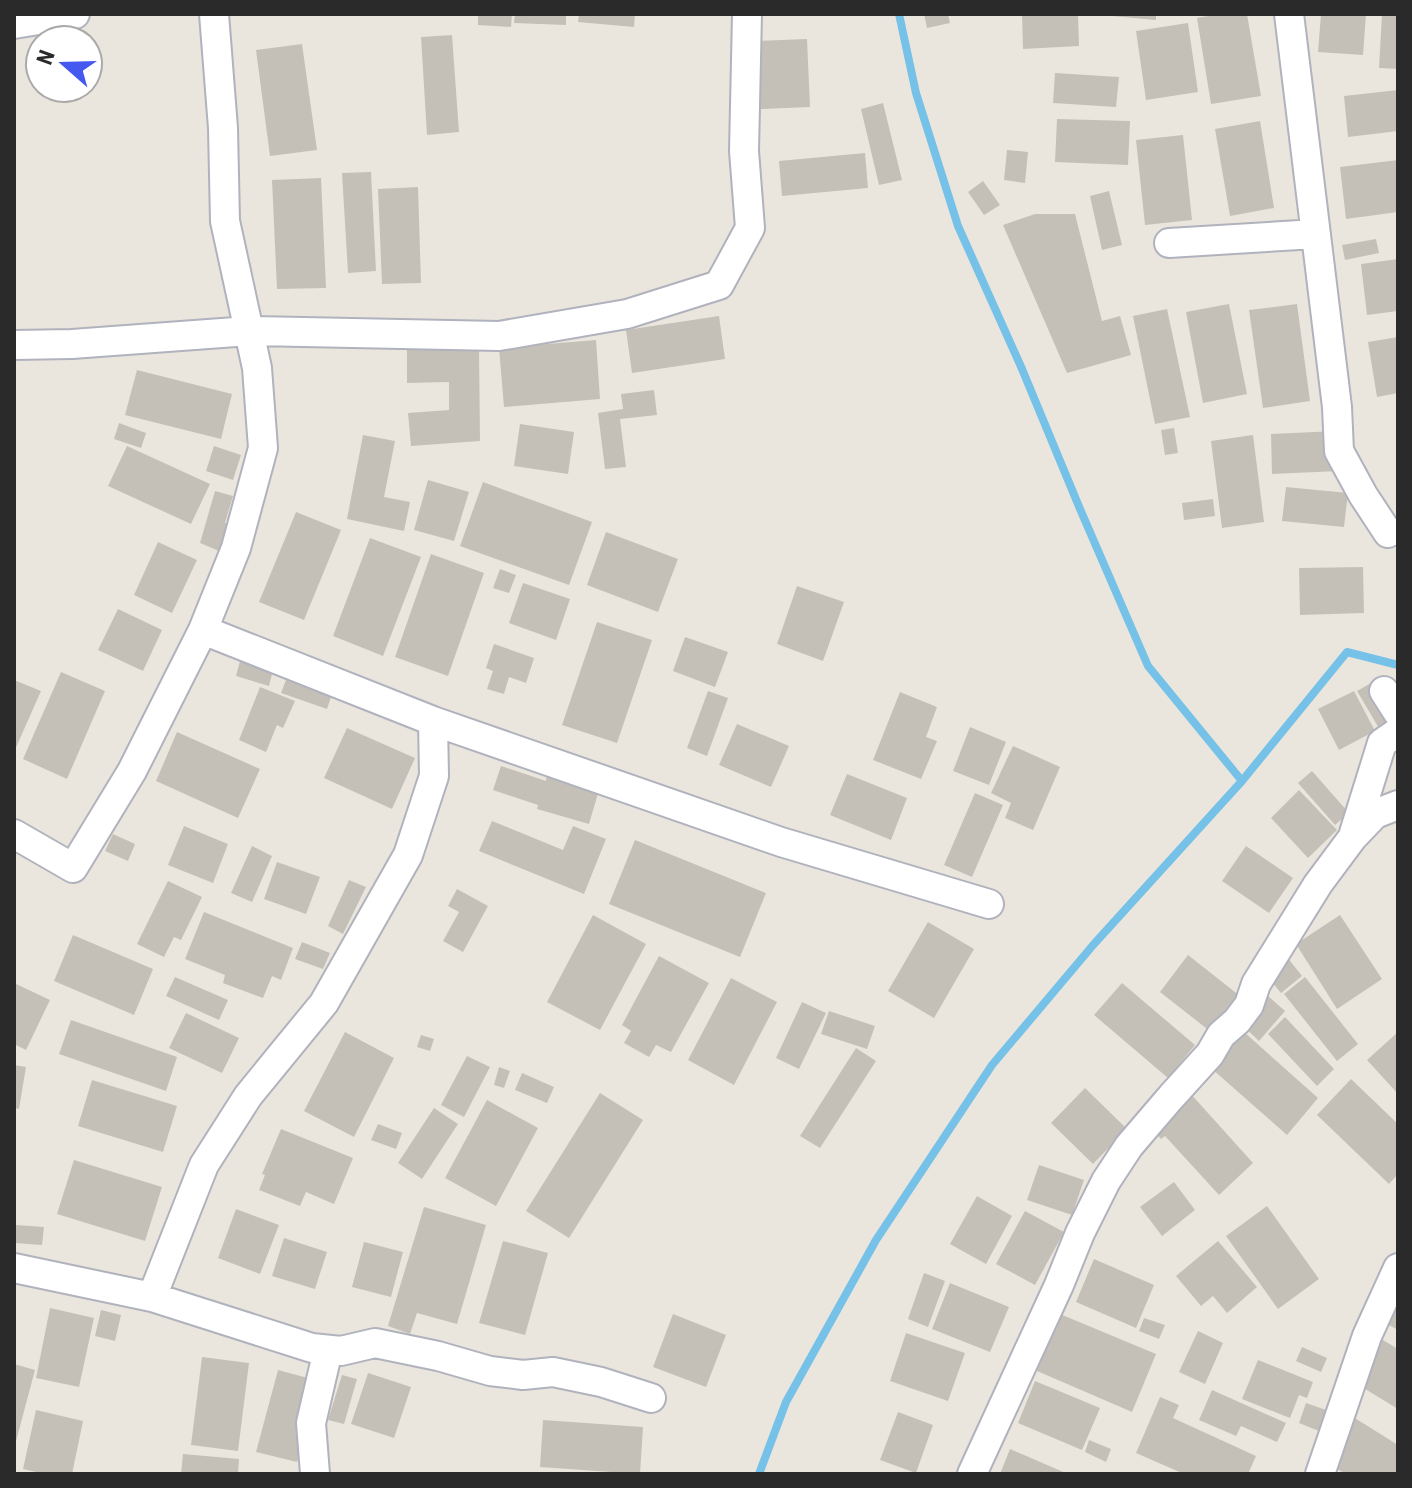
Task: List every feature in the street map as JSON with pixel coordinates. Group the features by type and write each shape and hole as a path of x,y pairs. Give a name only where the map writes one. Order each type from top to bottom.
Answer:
{"street":[{"path":"14,24 75,14"},
{"path":"14,834 73,868 132,771 203,630 236,548 263,448 257,368 225,221 223,128 214,14"},
{"path":"14,345 72,344 249,331 499,336 627,314 719,285 750,228 744,151 747,14"},
{"path":"1289,14 1337,407 1339,451 1388,533"},
{"path":"1169,243 1316,234"},
{"path":"203,630 433,721 781,842 989,904"},
{"path":"152,1297 204,1165 248,1096 324,1003 408,855 434,776 433,721"},
{"path":"1353,837 1382,743 1398,732"},
{"path":"972,1474 1106,1181 1129,1146 1249,1005 1256,984 1271,959 1318,884 1353,837 1375,814 1398,805"},
{"path":"14,1268 152,1297 298,1344 341,1351 375,1343 490,1371 523,1375 553,1372 601,1382 651,1398"},
{"path":"1320,1474 1367,1336 1398,1268"},
{"path":"315,1474 311,1423 328,1350"}],"building":[{"path":"478,14 512,14 511,27 478,25"},
{"path":"515,14 566,14 566,25 514,23"},
{"path":"579,14 635,14 634,27 578,22"},
{"path":"924,14 948,14 950,23 927,28"},
{"path":"1022,14 1078,14 1079,46 1023,49"},
{"path":"1156,14 1156,20 1112,16"},
{"path":"1247,14 1261,96 1211,104 1197,18"},
{"path":"1321,14 1366,14 1363,55 1318,52"},
{"path":"1382,14 1398,14 1398,69 1379,68"},
{"path":"1188,23 1198,92 1146,100 1136,31"},
{"path":"452,35 459,132 427,135 421,37"},
{"path":"807,39 810,107 761,109 758,41"},
{"path":"302,44 317,150 270,156 256,50"},
{"path":"1055,73 1119,77 1116,107 1053,103"},
{"path":"1398,90 1398,131 1348,137 1344,96"},
{"path":"883,103 902,180 879,185 861,109"},
{"path":"1057,119 1130,121 1128,165 1055,162"},
{"path":"1260,121 1274,208 1230,216 1215,129"},
{"path":"1183,135 1192,220 1145,225 1136,140"},
{"path":"1007,150 1028,152 1025,183 1004,180"},
{"path":"865,153 868,188 782,196 779,161"},
{"path":"1398,160 1398,212 1346,219 1340,167"},
{"path":"371,172 376,271 348,273 342,173"},
{"path":"321,178 326,288 277,289 272,180"},
{"path":"983,181 1000,205 984,215 968,192"},
{"path":"418,187 421,283 382,284 378,189"},
{"path":"1109,191 1122,245 1102,250 1090,196"},
{"path":"1035,214 1075,214 1102,321 1120,316 1131,355 1067,373 1003,225"},
{"path":"1376,239 1379,253 1345,260 1342,245"},
{"path":"1398,259 1398,311 1367,315 1361,264"},
{"path":"1229,304 1247,394 1203,403 1186,312"},
{"path":"1297,304 1310,401 1263,408 1249,310"},
{"path":"1167,309 1190,417 1155,424 1133,316"},
{"path":"719,316 725,359 632,373 626,330"},
{"path":"1398,337 1398,393 1377,397 1368,342"},
{"path":"596,340 600,399 504,407 499,348"},
{"path":"479,349 480,441 411,446 408,413 449,410 449,382 407,383 407,350"},
{"path":"137,370 232,394 221,439 125,415"},
{"path":"654,390 657,415 620,419 626,467 605,469 598,413 623,409 621,394"},
{"path":"119,423 146,433 141,448 114,439"},
{"path":"520,424 574,432 568,474 514,466"},
{"path":"1174,428 1178,453 1165,455 1161,430"},
{"path":"1337,431 1339,471 1272,474 1271,434"},
{"path":"363,435 395,441 384,497 410,502 404,531 347,519"},
{"path":"1253,435 1264,522 1222,528 1211,441"},
{"path":"127,446 210,484 191,524 108,486"},
{"path":"214,446 241,455 233,480 206,471"},
{"path":"428,480 469,492 454,541 414,530"},
{"path":"483,482 592,522 569,585 460,546"},
{"path":"1286,487 1348,493 1344,527 1282,521"},
{"path":"215,491 233,496 225,523 237,528 226,554 200,543"},
{"path":"1213,499 1215,516 1184,520 1182,503"},
{"path":"296,512 341,530 304,620 259,602"},
{"path":"606,532 678,559 658,612 587,585"},
{"path":"370,538 421,557 383,656 333,636"},
{"path":"158,542 197,560 172,613 134,595"},
{"path":"431,554 484,573 448,676 395,657"},
{"path":"1363,567 1364,613 1300,615 1299,568"},
{"path":"500,569 516,575 509,593 493,588"},
{"path":"523,583 570,599 556,640 509,623"},
{"path":"797,586 844,602 823,661 777,644"},
{"path":"118,609 162,630 143,671 98,650"},
{"path":"597,622 652,640 617,743 562,725"},
{"path":"685,637 728,652 715,687 673,671"},
{"path":"494,644 534,658 526,683 509,677 504,694 487,689 493,671 486,668"},
{"path":"240,661 273,670 269,686 236,676"},
{"path":"61,672 105,691 67,779 23,759"},
{"path":"288,675 333,691 327,709 281,693"},
{"path":"14,680 41,691 14,752"},
{"path":"1373,682 1396,720 1380,730 1357,691"},
{"path":"260,687 295,701 283,728 277,725 266,752 239,740"},
{"path":"708,691 728,698 707,756 687,748"},
{"path":"1354,691 1375,731 1339,750 1318,709"},
{"path":"900,692 937,707 926,737 937,741 921,779 873,760"},
{"path":"737,724 789,746 771,787 719,765"},
{"path":"970,727 1006,742 989,785 953,771"},
{"path":"347,728 415,758 392,809 324,778"},
{"path":"177,732 260,769 238,818 156,781"},
{"path":"1013,746 1060,767 1033,830 1005,818 1011,803 991,793"},
{"path":"501,766 546,781 547,775 599,790 589,824 537,809 538,805 493,790"},
{"path":"1312,771 1349,813 1335,825 1298,783"},
{"path":"847,774 907,798 891,840 830,815"},
{"path":"1299,790 1337,830 1308,858 1271,818"},
{"path":"975,793 1003,805 972,877 944,865"},
{"path":"492,821 563,850 573,826 606,839 584,894 479,851"},
{"path":"184,826 228,844 213,883 168,865"},
{"path":"113,834 135,844 128,861 105,851"},
{"path":"635,840 766,893 740,957 609,904"},
{"path":"252,846 272,856 252,902 231,893"},
{"path":"1246,846 1293,878 1269,913 1222,881"},
{"path":"277,862 320,877 306,914 264,899"},
{"path":"349,880 366,887 343,934 328,926"},
{"path":"168,881 202,897 181,940 174,937 164,957 137,944"},
{"path":"457,889 488,906 463,952 443,941 459,912 448,906"},
{"path":"204,912 293,948 281,980 272,976 263,998 223,983 225,975 185,959"},
{"path":"593,915 646,944 600,1030 547,1002"},
{"path":"1340,915 1382,979 1337,1009 1296,944"},
{"path":"928,922 974,949 934,1018 888,991"},
{"path":"73,935 153,969 134,1015 54,981"},
{"path":"302,942 330,953 323,969 295,959"},
{"path":"1188,955 1240,996 1211,1032 1160,992"},
{"path":"659,956 709,983 671,1052 656,1045 649,1057 624,1043 631,1031 622,1025"},
{"path":"1287,957 1302,976 1281,993 1266,975"},
{"path":"175,977 228,1000 219,1020 166,996"},
{"path":"1305,977 1358,1044 1337,1061 1284,994"},
{"path":"731,978 777,1002 734,1085 688,1060"},
{"path":"14,983 50,1000 26,1050 14,1044"},
{"path":"1122,983 1195,1045 1168,1078 1094,1015"},
{"path":"1268,996 1285,1011 1259,1041 1242,1025"},
{"path":"802,1002 826,1013 799,1069 776,1058"},
{"path":"829,1011 875,1026 867,1049 821,1034"},
{"path":"186,1013 239,1038 222,1073 169,1048"},
{"path":"1285,1017 1334,1069 1317,1086 1268,1034"},
{"path":"71,1020 177,1057 166,1091 59,1054"},
{"path":"345,1032 394,1058 354,1137 304,1111"},
{"path":"1244,1032 1318,1098 1287,1135 1212,1069"},
{"path":"1398,1032 1398,1094 1367,1060"},
{"path":"421,1035 434,1039 430,1051 417,1047"},
{"path":"856,1048 876,1061 820,1148 800,1136"},
{"path":"467,1056 490,1067 464,1117 441,1105"},
{"path":"14,1065 26,1067 19,1109 14,1108"},
{"path":"499,1067 510,1071 504,1088 494,1085"},
{"path":"522,1073 554,1087 547,1103 515,1090"},
{"path":"1351,1079 1398,1124 1398,1174 1389,1184 1317,1115"},
{"path":"92,1080 177,1106 163,1152 78,1126"},
{"path":"1085,1088 1127,1129 1093,1164 1051,1123"},
{"path":"600,1093 643,1120 569,1238 526,1211"},
{"path":"1190,1093 1253,1163 1219,1195 1165,1136 1161,1139 1151,1128"},
{"path":"487,1100 538,1128 496,1206 445,1178"},
{"path":"434,1108 458,1124 422,1179 398,1163"},
{"path":"378,1124 402,1133 396,1149 371,1140"},
{"path":"281,1129 353,1158 334,1204 306,1192 300,1206 259,1190 265,1175 262,1174"},
{"path":"74,1160 162,1187 145,1241 57,1214"},
{"path":"1039,1165 1084,1180 1072,1215 1027,1200"},
{"path":"1174,1182 1195,1210 1162,1236 1140,1207"},
{"path":"977,1196 1012,1216 986,1264 950,1244"},
{"path":"1267,1206 1319,1279 1278,1309 1226,1236"},
{"path":"424,1207 486,1225 457,1324 417,1313 410,1334 388,1326"},
{"path":"236,1209 279,1225 260,1274 218,1258"},
{"path":"1025,1211 1064,1232 1035,1285 996,1264"},
{"path":"16,1225 44,1227 42,1245 15,1243"},
{"path":"284,1238 327,1252 315,1289 272,1276"},
{"path":"503,1241 548,1253 525,1335 479,1323"},
{"path":"1218,1241 1257,1287 1227,1313 1213,1296 1201,1306 1176,1276"},
{"path":"364,1242 403,1252 391,1297 352,1287"},
{"path":"1094,1259 1154,1285 1136,1328 1076,1302"},
{"path":"924,1273 945,1281 928,1327 908,1319"},
{"path":"950,1283 1009,1307 990,1352 932,1329"},
{"path":"1398,1305 1398,1330 1387,1324"},
{"path":"50,1308 94,1318 79,1387 36,1378"},
{"path":"101,1310 121,1315 115,1341 95,1336"},
{"path":"673,1314 726,1335 706,1387 653,1367"},
{"path":"1060,1314 1156,1354 1132,1412 1037,1371"},
{"path":"1144,1318 1165,1325 1159,1339 1139,1331"},
{"path":"1198,1331 1223,1343 1205,1384 1179,1372"},
{"path":"906,1333 965,1353 948,1401 890,1381"},
{"path":"1378,1337 1398,1349 1398,1409 1352,1381"},
{"path":"1302,1347 1327,1358 1321,1372 1296,1361"},
{"path":"202,1357 249,1363 238,1451 191,1445"},
{"path":"1258,1360 1313,1382 1307,1398 1299,1395 1290,1418 1242,1399"},
{"path":"14,1364 35,1370 15,1445 14,1445"},
{"path":"278,1370 319,1381 297,1462 256,1452"},
{"path":"368,1373 411,1387 394,1438 351,1424"},
{"path":"342,1375 357,1379 344,1424 328,1420"},
{"path":"1035,1381 1100,1408 1082,1450 1018,1423"},
{"path":"1212,1390 1286,1423 1277,1442 1241,1426 1236,1436 1199,1420"},
{"path":"1160,1397 1179,1405 1173,1418 1256,1456 1248,1474 1184,1474 1136,1453"},
{"path":"1306,1403 1326,1410 1319,1431 1299,1423"},
{"path":"36,1410 83,1421 72,1474 45,1474 23,1469"},
{"path":"898,1412 933,1425 916,1473 880,1460"},
{"path":"1350,1415 1398,1445 1398,1474 1346,1474 1332,1466"},
{"path":"543,1420 643,1427 640,1474 540,1467"},
{"path":"1089,1440 1111,1449 1106,1462 1085,1452"},
{"path":"1010,1449 1068,1474 1000,1474"},
{"path":"183,1454 239,1459 238,1474 181,1474"}],"waterway":[{"path":"899,14 916,93 958,226 1148,666 1242,781"},
{"path":"759,1474 786,1402 876,1240 992,1065 1094,944 1242,781 1347,652 1398,665"}]}
